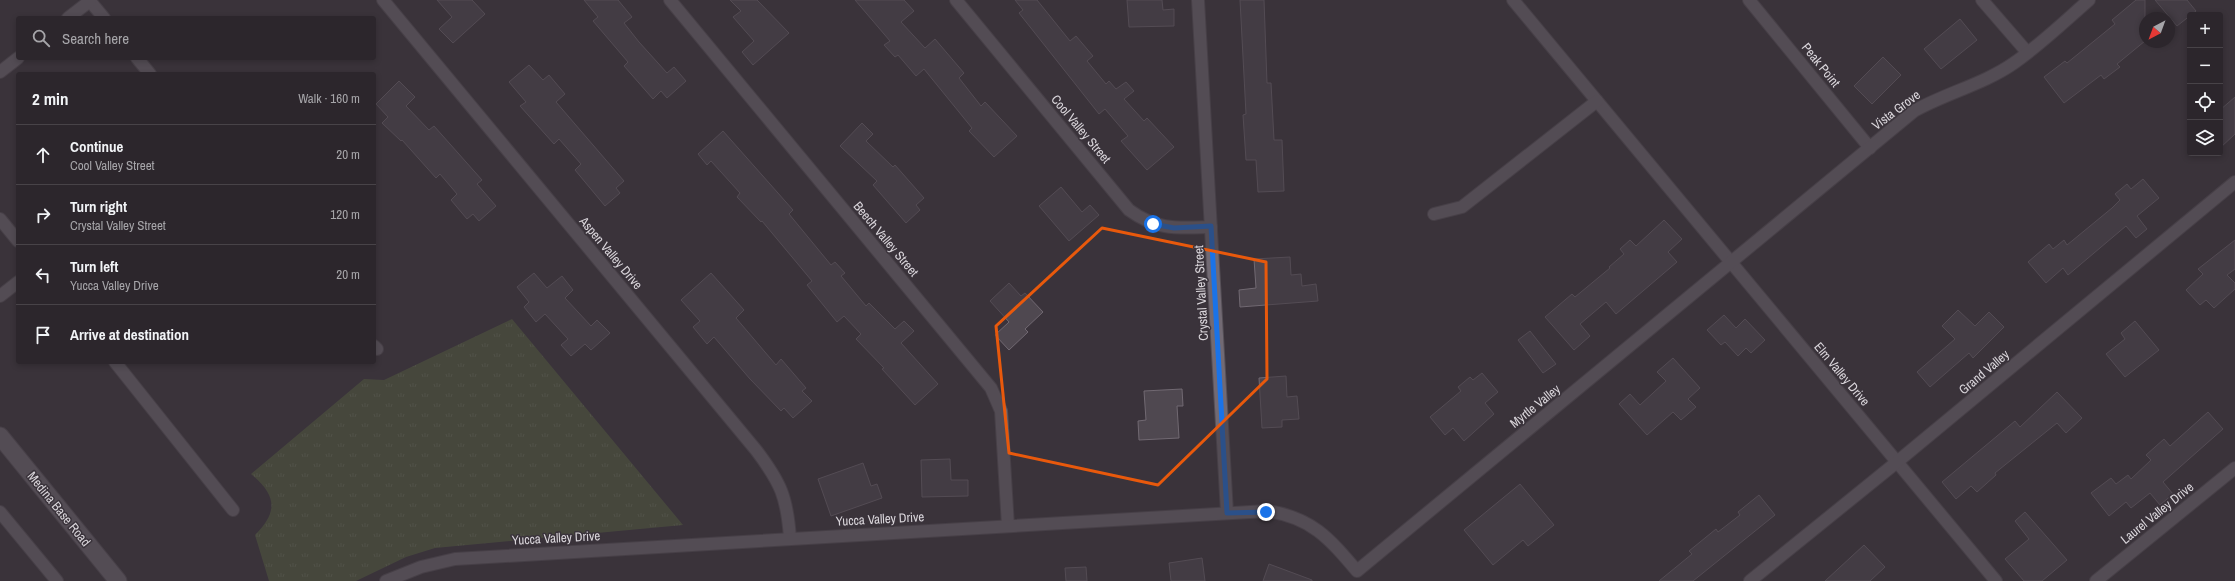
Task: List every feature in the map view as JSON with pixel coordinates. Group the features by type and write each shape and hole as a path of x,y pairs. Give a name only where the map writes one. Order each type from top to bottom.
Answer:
{"street":[{"path":"70,16 90,0 102,16"},
{"name":"Aspen Valley Drive","path":"383,0 756,450 781,489 787,507 790,538"},
{"name":"Beech Valley Street","path":"670,0 991,388 1001,411 1008,526"},
{"name":"Cool Valley Street","path":"956,0 1129,210 1141,218 1167,228 1211,226"},
{"name":"Crystal Valley Street","path":"1198,0 1227,513"},
{"name":"Elm Valley Drive","path":"1513,0 1996,581"},
{"name":"Peak Point","path":"1749,0 1870,148"},
{"path":"1982,0 2027,52"},
{"name":"Vista Grove","path":"1732,263 1914,111 1935,99 1989,77 2014,63 2090,0"},
{"path":"0,72 16,60"},
{"path":"139,60 148,72"},
{"path":"1434,214 1462,207 1598,101"},
{"name":"Grand Valley","path":"1750,581 1897,462 2235,182"},
{"path":"0,219 16,239"},
{"name":"Myrtle Valley","path":"1357,571 1732,263"},
{"path":"0,296 16,284"},
{"path":"117,364 233,510"},
{"name":"Medina Base Road","path":"0,436 118,581"},
{"name":"Laurel Valley Drive","path":"2096,581 2235,468"},
{"path":"0,512 57,581"},
{"name":"Yucca Valley Drive","path":"386,581 421,567 454,559 790,538 1266,512 1285,514 1302,520 1318,530 1334,543 1357,571"}],"highlighted area":[{"path":"1102,228 1266,262 1267,379 1158,485 1009,453 996,326"}],"green space":[{"path":"512,319 683,525 435,548 406,557 356,581 269,581 255,535 263,526 271,511 270,496 266,489 251,474 364,379 384,380"}],"building":[{"path":"437,0 472,0 485,14 453,43 439,29 452,17"},
{"path":"584,0 618,0 632,17 624,23 639,42 667,73 674,67 686,81 667,98 661,91 653,99 624,66 628,62 593,21 598,17"},
{"path":"730,0 757,0 789,33 753,65 742,52 754,41 733,17 741,11"},
{"path":"855,0 904,0 914,11 901,22 925,48 935,39 964,73 959,78 981,106 985,102 1017,136 994,157 969,131 972,128 924,69 916,76 898,55 895,57 884,45 890,41"},
{"path":"1015,0 1037,0 1070,41 1076,36 1093,56 1087,61 1106,84 1109,81 1116,89 1126,82 1134,91 1124,99 1144,121 1147,118 1174,147 1147,170 1121,141 1128,136 1105,109 1099,114 1019,13 1023,10"},
{"path":"1127,0 1162,0 1163,10 1174,9 1174,26 1129,27"},
{"path":"1240,0 1264,0 1267,83 1271,83 1274,140 1282,140 1284,191 1258,192 1256,160 1246,160 1243,115 1246,114"},
{"path":"2136,0 2145,0 2145,12 2139,12 2139,46 2117,64 2120,67 2104,79 2101,75 2064,103 2044,77 2065,61 2067,63 2115,24 2112,20"},
{"path":"2155,0 2187,0 2196,11 2187,12 2187,18 2177,26 2175,24 2175,12 2165,12"},
{"path":"1960,19 1977,40 1941,69 1924,49"},
{"path":"1883,57 1901,75 1872,104 1854,86"},
{"path":"529,65 543,80 549,75 565,94 556,102 624,181 616,188 620,193 605,206 575,170 581,164 559,139 554,144 520,106 526,102 509,82"},
{"path":"399,81 415,97 406,106 429,130 434,126 482,180 477,184 496,206 479,221 473,214 467,219 451,200 457,194 440,174 436,178 402,140 401,141 382,123 388,117 376,104"},
{"path":"2235,97 2235,134 2223,145 2223,120 2223,107"},
{"path":"862,123 873,134 866,141 893,167 895,165 924,198 916,205 920,210 906,223 873,185 877,181 840,146"},
{"path":"723,131 793,210 789,214 831,265 835,262 845,273 841,276 866,306 869,303 895,329 904,321 914,331 901,343 938,384 915,405 882,369 884,368 856,339 861,334 844,316 837,322 807,285 812,281 762,221 761,222 737,197 740,193 711,161 707,165 698,154"},
{"path":"2143,179 2159,198 2137,216 2147,229 2136,238 2126,226 2068,275 2063,268 2046,283 2028,262 2049,244 2053,249 2064,240 2067,245 2120,200 2115,194 2127,184 2131,189"},
{"path":"1061,187 1082,212 1090,205 1099,215 1069,241 1039,206"},
{"path":"1664,220 1682,239 1668,252 1677,262 1616,314 1606,302 1580,324 1590,336 1574,350 1545,317 1572,294 1575,297 1610,268 1609,267 1624,254 1620,249 1630,240 1636,246"},
{"path":"2235,240 2235,269 2227,275 2235,283 2235,289 2214,308 2206,300 2200,305 2186,290 2203,274 2198,269"},
{"path":"1290,257 1291,275 1301,274 1302,286 1316,284 1318,301 1240,307 1239,290 1256,288 1254,259"},
{"path":"534,273 547,288 562,276 573,290 565,298 591,326 597,320 610,333 591,350 585,344 571,356 561,345 568,339 545,314 536,322 524,307 529,302 517,287"},
{"path":"711,273 744,310 736,318 776,365 781,359 806,388 802,391 812,401 793,418 784,408 781,411 750,379 714,337 707,344 693,327 700,321 681,300"},
{"path":"1009,283 1021,296 1025,293 1043,312 1025,329 1028,332 1009,350 995,335 1009,322 990,301"},
{"path":"1958,310 1975,326 1989,312 2004,327 1973,358 1969,353 1930,387 1917,372 1955,339 1942,326"},
{"path":"1724,315 1736,328 1745,319 1765,340 1751,353 1746,348 1738,356 1725,342 1721,345 1707,330"},
{"path":"2135,321 2159,350 2125,377 2106,354 2125,339 2121,333"},
{"path":"1530,331 1556,364 1543,373 1518,340"},
{"path":"1673,358 1700,388 1688,399 1696,407 1681,420 1673,412 1647,435 1619,404 1630,394 1640,405 1666,381 1657,372"},
{"path":"1482,373 1498,392 1485,403 1494,414 1464,441 1453,428 1445,435 1430,417 1461,391 1458,387 1470,377 1473,380"},
{"path":"1286,376 1287,397 1297,396 1299,419 1282,420 1282,427 1262,428 1259,378"},
{"path":"1182,389 1183,406 1177,406 1179,438 1139,440 1138,421 1146,420 1144,391"},
{"path":"2057,392 2082,418 2066,433 2057,423 1995,473 1996,475 1977,492 1971,486 1956,499 1942,482 2015,421 2020,427"},
{"path":"2208,412 2223,429 2163,482 2173,494 2160,505 2150,493 2131,508 2126,502 2109,516 2091,493 2111,478 2116,484 2128,475 2131,479 2151,460 2146,455 2164,439 2170,446"},
{"path":"950,459 951,480 968,480 968,496 922,497 921,460"},
{"path":"863,463 871,486 877,484 882,498 831,516 818,479"},
{"path":"1520,484 1554,525 1528,546 1523,540 1493,565 1464,530"},
{"path":"1759,495 1775,515 1693,581 1659,581 1692,554 1689,551 1716,529 1718,532 1740,515 1738,512"},
{"path":"2025,512 2067,560 2042,581 2024,581 2005,559 2029,539 2015,521"},
{"path":"1864,545 1885,567 1870,581 1825,581"},
{"path":"1202,558 1205,581 1171,581 1169,563"},
{"path":"1269,564 1312,580 1312,581 1263,581"},
{"path":"1086,567 1087,581 1066,581 1065,568"}],"route":[{"path":"1153,224 1167,228 1211,226 1227,513 1266,512"}]}
